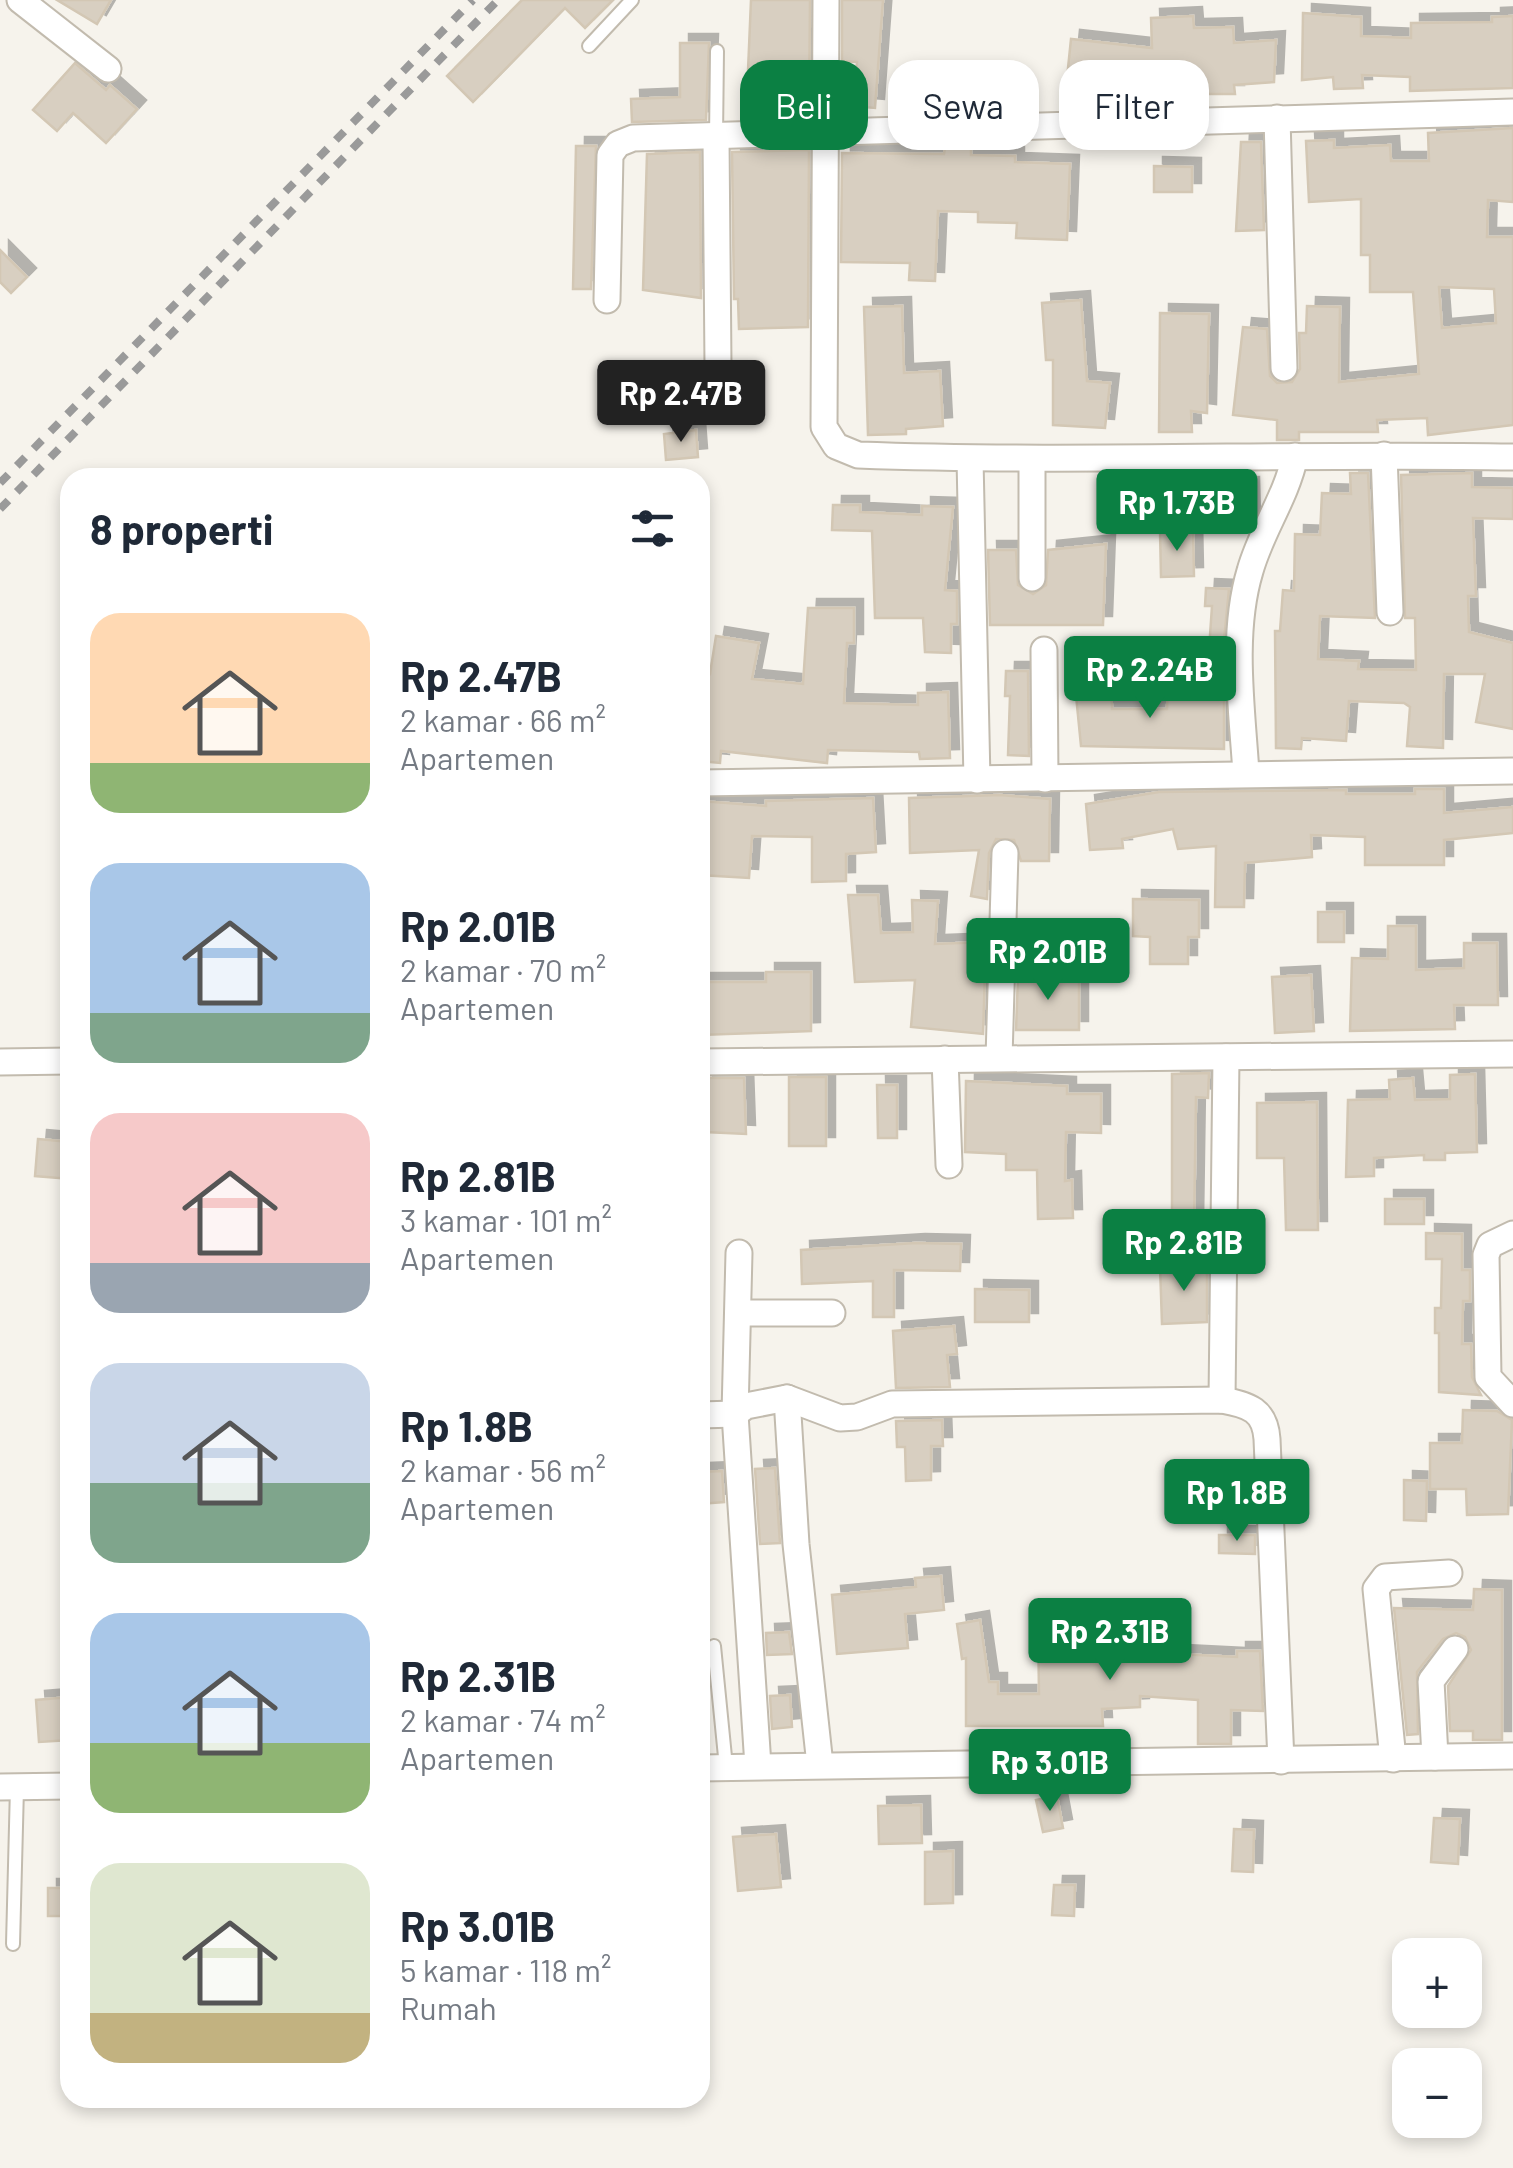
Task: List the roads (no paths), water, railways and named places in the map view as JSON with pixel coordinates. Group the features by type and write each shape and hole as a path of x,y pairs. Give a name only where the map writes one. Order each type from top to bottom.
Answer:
{"street":[{"path":"20,0 108,69"},
{"path":"826,0 826,60"},
{"path":"868,133 1513,112"},
{"path":"1277,118 1284,368"},
{"path":"608,300 610,154 618,144 633,138 740,137"},
{"path":"716,138 718,365"},
{"path":"826,150 824,427 836,446 858,455 1032,461 1384,454 1513,456"},
{"path":"1384,454 1390,612"},
{"path":"1246,773 1241,694 1244,591 1251,566 1289,486 1295,456"},
{"path":"970,459 977,780"},
{"path":"1032,461 1032,578"},
{"path":"1044,650 1045,779"},
{"path":"710,783 1513,770"},
{"path":"1000,1058 1005,852"},
{"path":"710,1062 1513,1054"},
{"path":"1222,1400 1226,1057"},
{"path":"944,1060 948,1165"},
{"path":"0,1062 60,1061"},
{"path":"1512,1403 1488,1377 1486,1255 1490,1245 1513,1234"},
{"path":"739,1253 735,1414 758,1766"},
{"path":"738,1313 832,1313"},
{"path":"788,1398 796,1544 820,1765"},
{"path":"710,1415 735,1414 746,1406 788,1398 840,1418 857,1417 892,1404 1222,1400 1258,1412 1266,1423 1281,1760"},
{"path":"1394,1759 1376,1589 1385,1577 1449,1573"},
{"path":"1435,1757 1431,1680 1455,1650"},
{"path":"710,1768 1513,1756"},
{"path":"8,1787 60,1786"}],"lane":[{"path":"589,46 632,0"},
{"path":"716,138 717,51"},
{"path":"714,1646 726,1767"},
{"path":"8,1787 14,1944"}],"railway":[{"path":"0,483 473,0"},
{"path":"0,509 498,0"}]}
